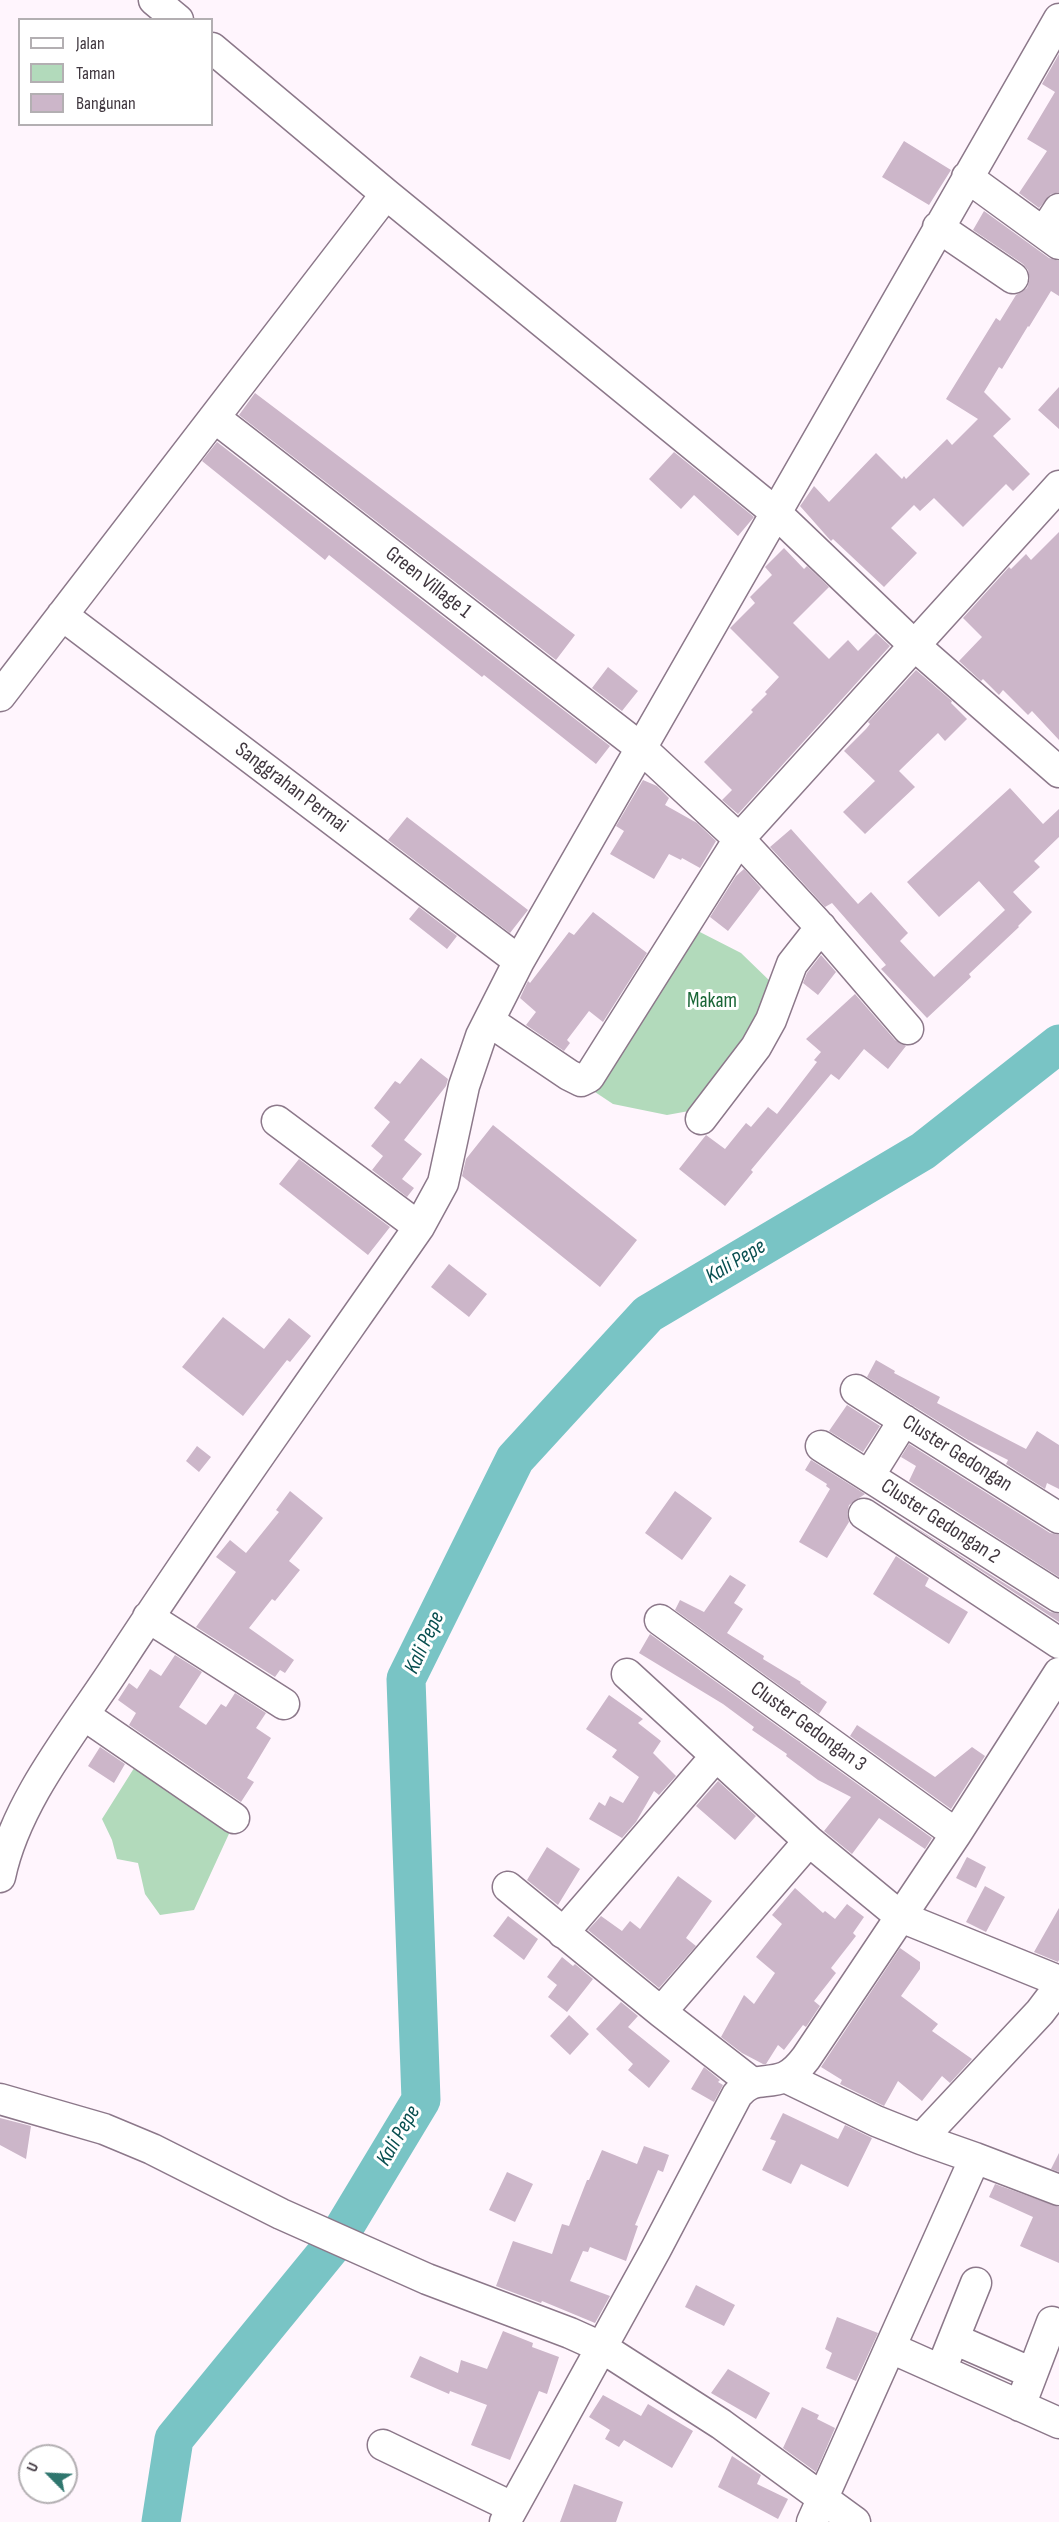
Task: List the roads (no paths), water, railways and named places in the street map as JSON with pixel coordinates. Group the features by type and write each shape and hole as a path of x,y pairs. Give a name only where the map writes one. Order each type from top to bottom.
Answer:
{"street":[{"path":"154,0 175,18"},
{"path":"0,1876 23,1811 84,1715 148,1617 419,1227 443,1183 464,1086 481,1036 519,961 1059,19"},
{"path":"213,49 386,194 775,512 914,645 1059,772"},
{"path":"967,177 1054,229"},
{"path":"0,696 386,194"},
{"path":"938,227 1013,278"},
{"name":"Green Village 1","path":"215,418 641,748 739,839 821,927 908,1029"},
{"path":"489,1021 581,1081 589,1077 739,839 1059,486"},
{"name":"Sanggrahan Permai","path":"62,615 519,961"},
{"path":"701,1119 756,1047 775,1012 792,964 821,927"},
{"path":"277,1121 419,1227"},
{"name":"Cluster Gedongan","path":"856,1390 1059,1518"},
{"path":"869,1476 904,1420"},
{"name":"Cluster Gedongan 2","path":"821,1446 1059,1598"},
{"path":"864,1514 1059,1643"},
{"path":"148,1617 284,1704"},
{"name":"Cluster Gedongan 3","path":"660,1620 956,1834"},
{"path":"383,2445 509,2514 656,2249 737,2095 744,2086 751,2082 785,2077 795,2071 806,2058 956,1834 1059,1673"},
{"path":"627,1674 809,1841 901,1917 1059,1981"},
{"path":"84,1715 234,1818"},
{"path":"563,1933 716,1756"},
{"path":"661,2013 809,1841"},
{"path":"508,1887 661,2013 751,2082"},
{"path":"921,2139 1040,2013 1059,1987"},
{"path":"785,2077 876,2121 1059,2190"},
{"path":"0,2099 104,2129 152,2149 281,2214 395,2265 601,2347 721,2424 817,2511 855,2522"},
{"path":"817,2511 975,2158"},
{"path":"941,2370 976,2283"},
{"path":"1020,2406 1052,2322"},
{"path":"954,2339 1032,2373"},
{"path":"891,2348 1059,2423"}],"waterway":[{"name":"Kali Pepe","path":"161,2522 174,2439 336,2241 421,2100 406,1679 515,1459 648,1314 923,1151 1059,1044"}],"park label":[{"name":"Makam","path":"712,1002"}]}
